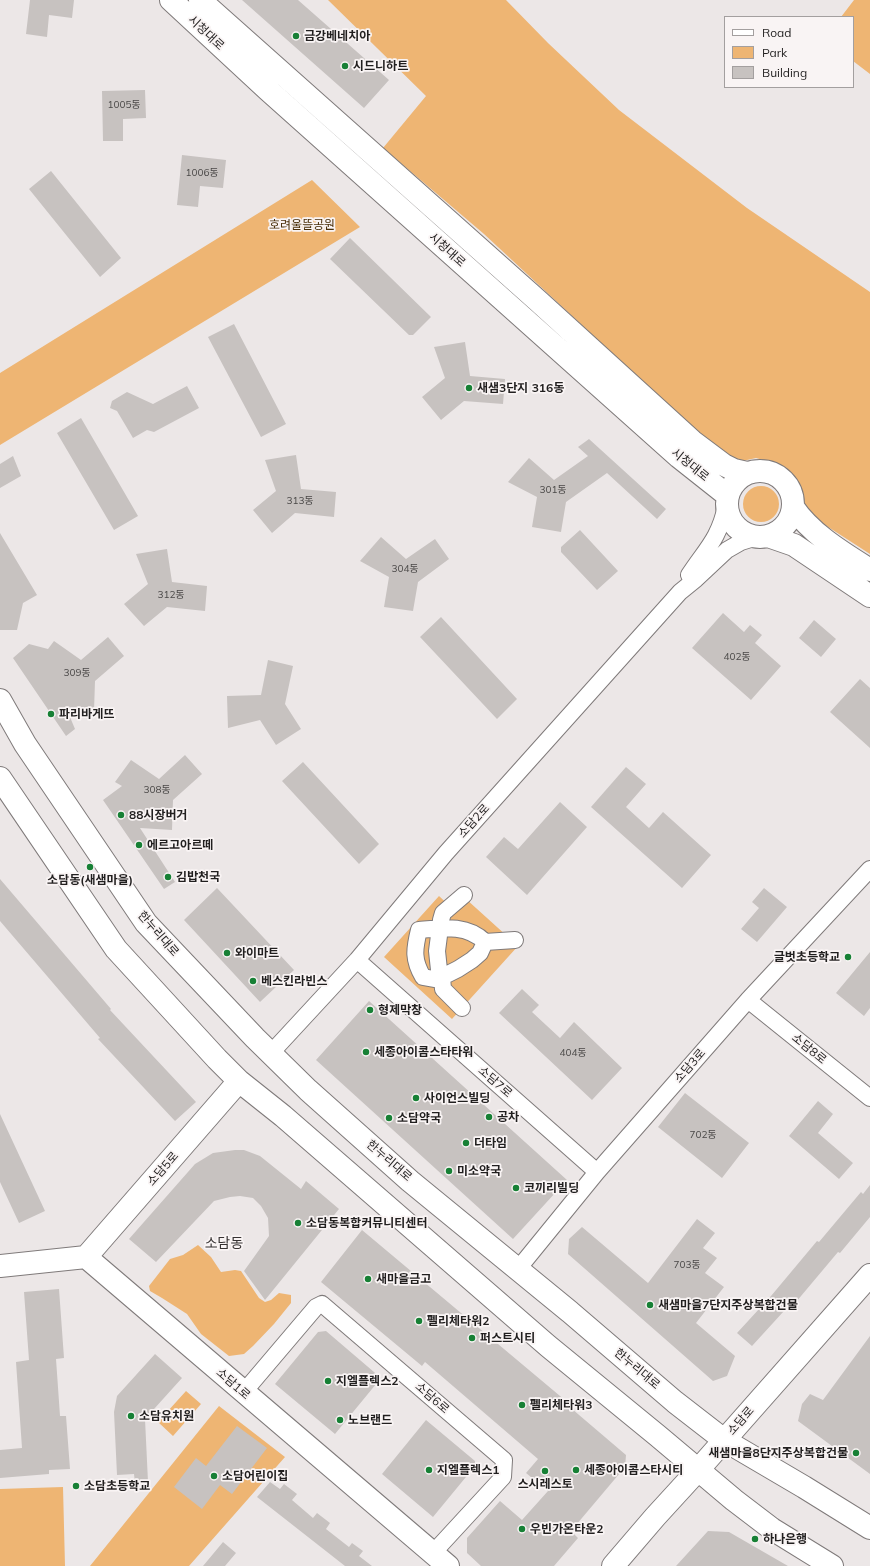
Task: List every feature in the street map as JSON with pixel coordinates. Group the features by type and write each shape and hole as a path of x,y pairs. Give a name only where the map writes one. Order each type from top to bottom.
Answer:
{"street":[{"name":"시청대로","path":"171,0 268,90 727,501"},
{"name":"시청대로","path":"200,0 531,295 691,440 724,465 734,470 747,473"},
{"path":"763,470 774,473 784,480 790,490 793,507 787,523 779,532 741,542 727,550 680,592 690,573 714,541 723,523 732,484 741,476 751,471 763,470"},
{"path":"727,501 729,518 736,528 745,534 794,545 870,596"},
{"path":"793,507 799,516 812,529 846,555 870,570"},
{"name":"소담2로","path":"271,1053 357,960 446,853 680,592"},
{"name":"한누리대로","path":"0,700 25,744 146,923 255,1038 308,1090 399,1171 724,1440 870,1528"},
{"path":"0,778 116,950 239,1081 283,1116 548,1346 734,1500 772,1529 832,1566"},
{"name":"소담3로","path":"518,1269 597,1172 748,1000 870,869"},
{"path":"462,1008 444,989 439,970 437,951 443,913 464,895"},
{"path":"485,942 480,953 472,960 442,977 434,979 423,977 417,967 415,957 419,930 447,928 477,934 485,942 515,940"},
{"name":"소담7로","path":"357,960 597,1172"},
{"name":"소담8로","path":"748,1000 870,1098"},
{"name":"소담5로","path":"86,1257 239,1081"},
{"path":"0,1266 86,1257"},
{"name":"소담1로","path":"86,1257 243,1393 440,1560"},
{"name":"소담로","path":"613,1566 654,1517 698,1470 870,1276"},
{"name":"소담6로","path":"243,1393 316,1308 322,1304 504,1460 503,1477 440,1560"}],"green space":[{"path":"328,0 506,0 548,43 619,110 747,208 870,292 870,554 808,514 798,485 780,465 756,458 738,462 715,449 484,234 383,148 426,96"},
{"path":"854,0 870,0 870,74 854,62 854,16 842,16"},
{"name":"호려울뜰공원","path":"312,180 360,227 0,445 0,373"},
{"path":"765,486 774,491 778,497 778,511 774,517 765,522 757,522 748,517 744,511 743,500 748,491 754,487"},
{"path":"439,896 455,911 466,899 518,946 452,1019 384,957"},
{"path":"198,1245 211,1257 221,1272 235,1270 241,1271 259,1298 265,1302 271,1300 279,1293 291,1295 291,1303 274,1324 244,1354 229,1356 201,1334 187,1314 150,1291 149,1286 170,1259 183,1255"},
{"path":"186,1391 201,1404 173,1436 158,1422"},
{"path":"219,1406 285,1457 189,1566 90,1566"},
{"path":"63,1487 65,1566 0,1566 0,1489"}],"building":[{"path":"30,0 74,0 72,18 49,15 47,37 26,34"},
{"path":"242,0 298,0 389,80 364,108"},
{"path":"145,90 146,118 123,119 123,141 103,141 102,91"},
{"path":"182,155 226,160 223,188 200,186 198,207 177,205"},
{"path":"51,171 121,258 100,277 29,189"},
{"path":"350,238 431,317 413,335 409,335 330,259"},
{"path":"234,324 286,424 261,437 208,337"},
{"name":"새샘3단지 316동","path":"465,342 470,376 505,379 503,404 464,401 441,420 422,397 445,378 434,347"},
{"path":"187,386 199,408 154,432 147,430 133,438 117,411 110,408 112,401 127,392 153,404"},
{"path":"81,418 138,516 114,530 57,433"},
{"path":"589,439 666,509 657,519 607,473 566,502 561,532 532,527 537,497 508,482 529,458 554,480 588,456 578,447"},
{"path":"296,455 301,489 336,492 334,517 295,513 272,533 253,510 276,491 265,460"},
{"path":"13,456 21,476 0,488 0,464"},
{"path":"580,530 618,571 597,590 561,552 561,547"},
{"path":"0,533 37,595 23,603 17,630 0,630"},
{"path":"381,537 406,559 435,539 449,559 418,582 413,611 384,607 389,577 360,561"},
{"path":"167,549 172,582 207,586 205,611 167,607 144,626 124,604 148,584 136,554"},
{"path":"723,613 744,632 750,625 762,635 755,643 781,666 751,700 692,648"},
{"path":"441,617 517,699 497,719 420,637"},
{"path":"814,620 836,639 821,657 799,638"},
{"path":"108,637 124,656 95,681 94,711 67,710 75,729 66,736 13,658 29,644 48,649 54,641 81,660"},
{"path":"268,660 293,666 285,704 301,729 276,745 260,720 228,728 227,696 261,695"},
{"path":"860,679 870,688 870,748 830,712"},
{"path":"185,755 202,774 173,800 172,830 140,828 175,882 164,889 103,800 122,786 115,782 131,760 159,779"},
{"path":"303,762 379,844 359,864 282,781"},
{"path":"626,767 646,784 626,807 649,828 663,812 711,855 682,888 591,807"},
{"path":"560,802 587,827 527,895 486,857 504,837 518,849"},
{"path":"0,879 111,1009 110,1010 196,1102 175,1121 98,1039 100,1038 0,921"},
{"path":"217,888 294,970 260,1002 184,920"},
{"path":"764,888 787,907 757,942 741,929 759,908 752,902"},
{"path":"870,952 870,1008 864,1016 836,993"},
{"path":"522,989 539,1005 532,1012 560,1038 574,1022 622,1068 592,1100 499,1013"},
{"path":"369,1001 567,1180 513,1239 316,1060"},
{"path":"685,1093 749,1143 722,1178 658,1127"},
{"path":"818,1101 833,1114 818,1133 853,1163 839,1179 789,1136"},
{"path":"0,1114 45,1211 19,1223 0,1182"},
{"name":"소담동복합커뮤니티센터","path":"244,1150 260,1156 301,1189 306,1181 339,1209 265,1300 244,1271 269,1236 268,1218 261,1206 253,1198 240,1196 214,1201 156,1262 129,1239 195,1164 213,1153"},
{"path":"870,1185 870,1217 796,1302 794,1300 752,1346 737,1333 771,1296 817,1241 819,1242 861,1192 863,1194"},
{"name":"새샘마을7단지주상복합건물","path":"697,1219 715,1233 703,1248 717,1258 705,1273 724,1287 696,1323 735,1356 727,1376 713,1381 568,1254 569,1239 582,1227 648,1283"},
{"path":"362,1230 566,1401 565,1403 626,1455 625,1467 571,1531 578,1538 554,1566 481,1566 467,1553 467,1538 500,1501 522,1520 548,1491 526,1473 538,1459 425,1362 422,1366 321,1282"},
{"path":"59,1289 64,1358 56,1359 60,1416 66,1416 70,1469 49,1470 49,1474 0,1478 0,1450 22,1448 16,1362 29,1360 24,1292"},
{"name":"지엘플렉스2","path":"326,1331 381,1378 335,1434 275,1384 318,1332"},
{"path":"870,1336 870,1474 798,1421 802,1404 810,1394 823,1400"},
{"name":"소담유치원","path":"155,1354 182,1378 145,1419 148,1482 135,1483 134,1474 117,1475 114,1412 117,1396"},
{"name":"지엘플렉스1","path":"426,1420 475,1461 475,1466 433,1517 382,1474"},
{"name":"소담어린이집","path":"237,1426 267,1448 232,1494 220,1485 202,1509 174,1487 196,1458 206,1466"},
{"path":"270,1482 280,1489 284,1484 297,1494 292,1500 313,1518 317,1513 330,1523 326,1529 349,1547 352,1543 363,1551 359,1556 372,1566 345,1566 257,1497"},
{"path":"708,1531 729,1532 788,1566 676,1566"},
{"path":"223,1542 236,1553 225,1566 203,1566"}],"place":[{"name":"금강베네치아","path":"296,36"},
{"name":"시드니하트","path":"345,66"},
{"name":"새샘3단지 316동","path":"469,388"},
{"name":"파리바게뜨","path":"51,714"},
{"name":"88시장버거","path":"121,815"},
{"name":"에르고아르떼","path":"139,845"},
{"name":"소담동(새샘마을)","path":"90,867"},
{"name":"김밥천국","path":"168,877"},
{"name":"와이마트","path":"227,953"},
{"name":"글벗초등학교","path":"848,957"},
{"name":"베스킨라빈스","path":"253,981"},
{"name":"형제막창","path":"370,1010"},
{"name":"세종아이콤스타타워","path":"366,1052"},
{"name":"사이언스빌딩","path":"416,1098"},
{"name":"공차","path":"489,1117"},
{"name":"소담약국","path":"389,1118"},
{"name":"더타임","path":"466,1143"},
{"name":"미소약국","path":"449,1171"},
{"name":"코끼리빌딩","path":"516,1188"},
{"name":"소담동복합커뮤니티센터","path":"298,1223"},
{"name":"새마을금고","path":"368,1279"},
{"name":"새샘마을7단지주상복합건물","path":"650,1305"},
{"name":"펠리체타워2","path":"419,1321"},
{"name":"퍼스트시티","path":"472,1338"},
{"name":"지엘플렉스2","path":"328,1381"},
{"name":"펠리체타워3","path":"522,1405"},
{"name":"소담유치원","path":"131,1416"},
{"name":"노브랜드","path":"340,1420"},
{"name":"새샘마을8단지주상복합건물","path":"856,1453"},
{"name":"지엘플렉스1","path":"429,1470"},
{"name":"세종아이콤스타시티","path":"576,1470"},
{"name":"스시레스토","path":"545,1471"},
{"name":"소담어린이집","path":"214,1476"},
{"name":"소담초등학교","path":"76,1486"},
{"name":"우빈가온타운2","path":"522,1529"},
{"name":"하나은행","path":"755,1539"}],"district":[{"name":"소담동","path":"224,1244"}]}
